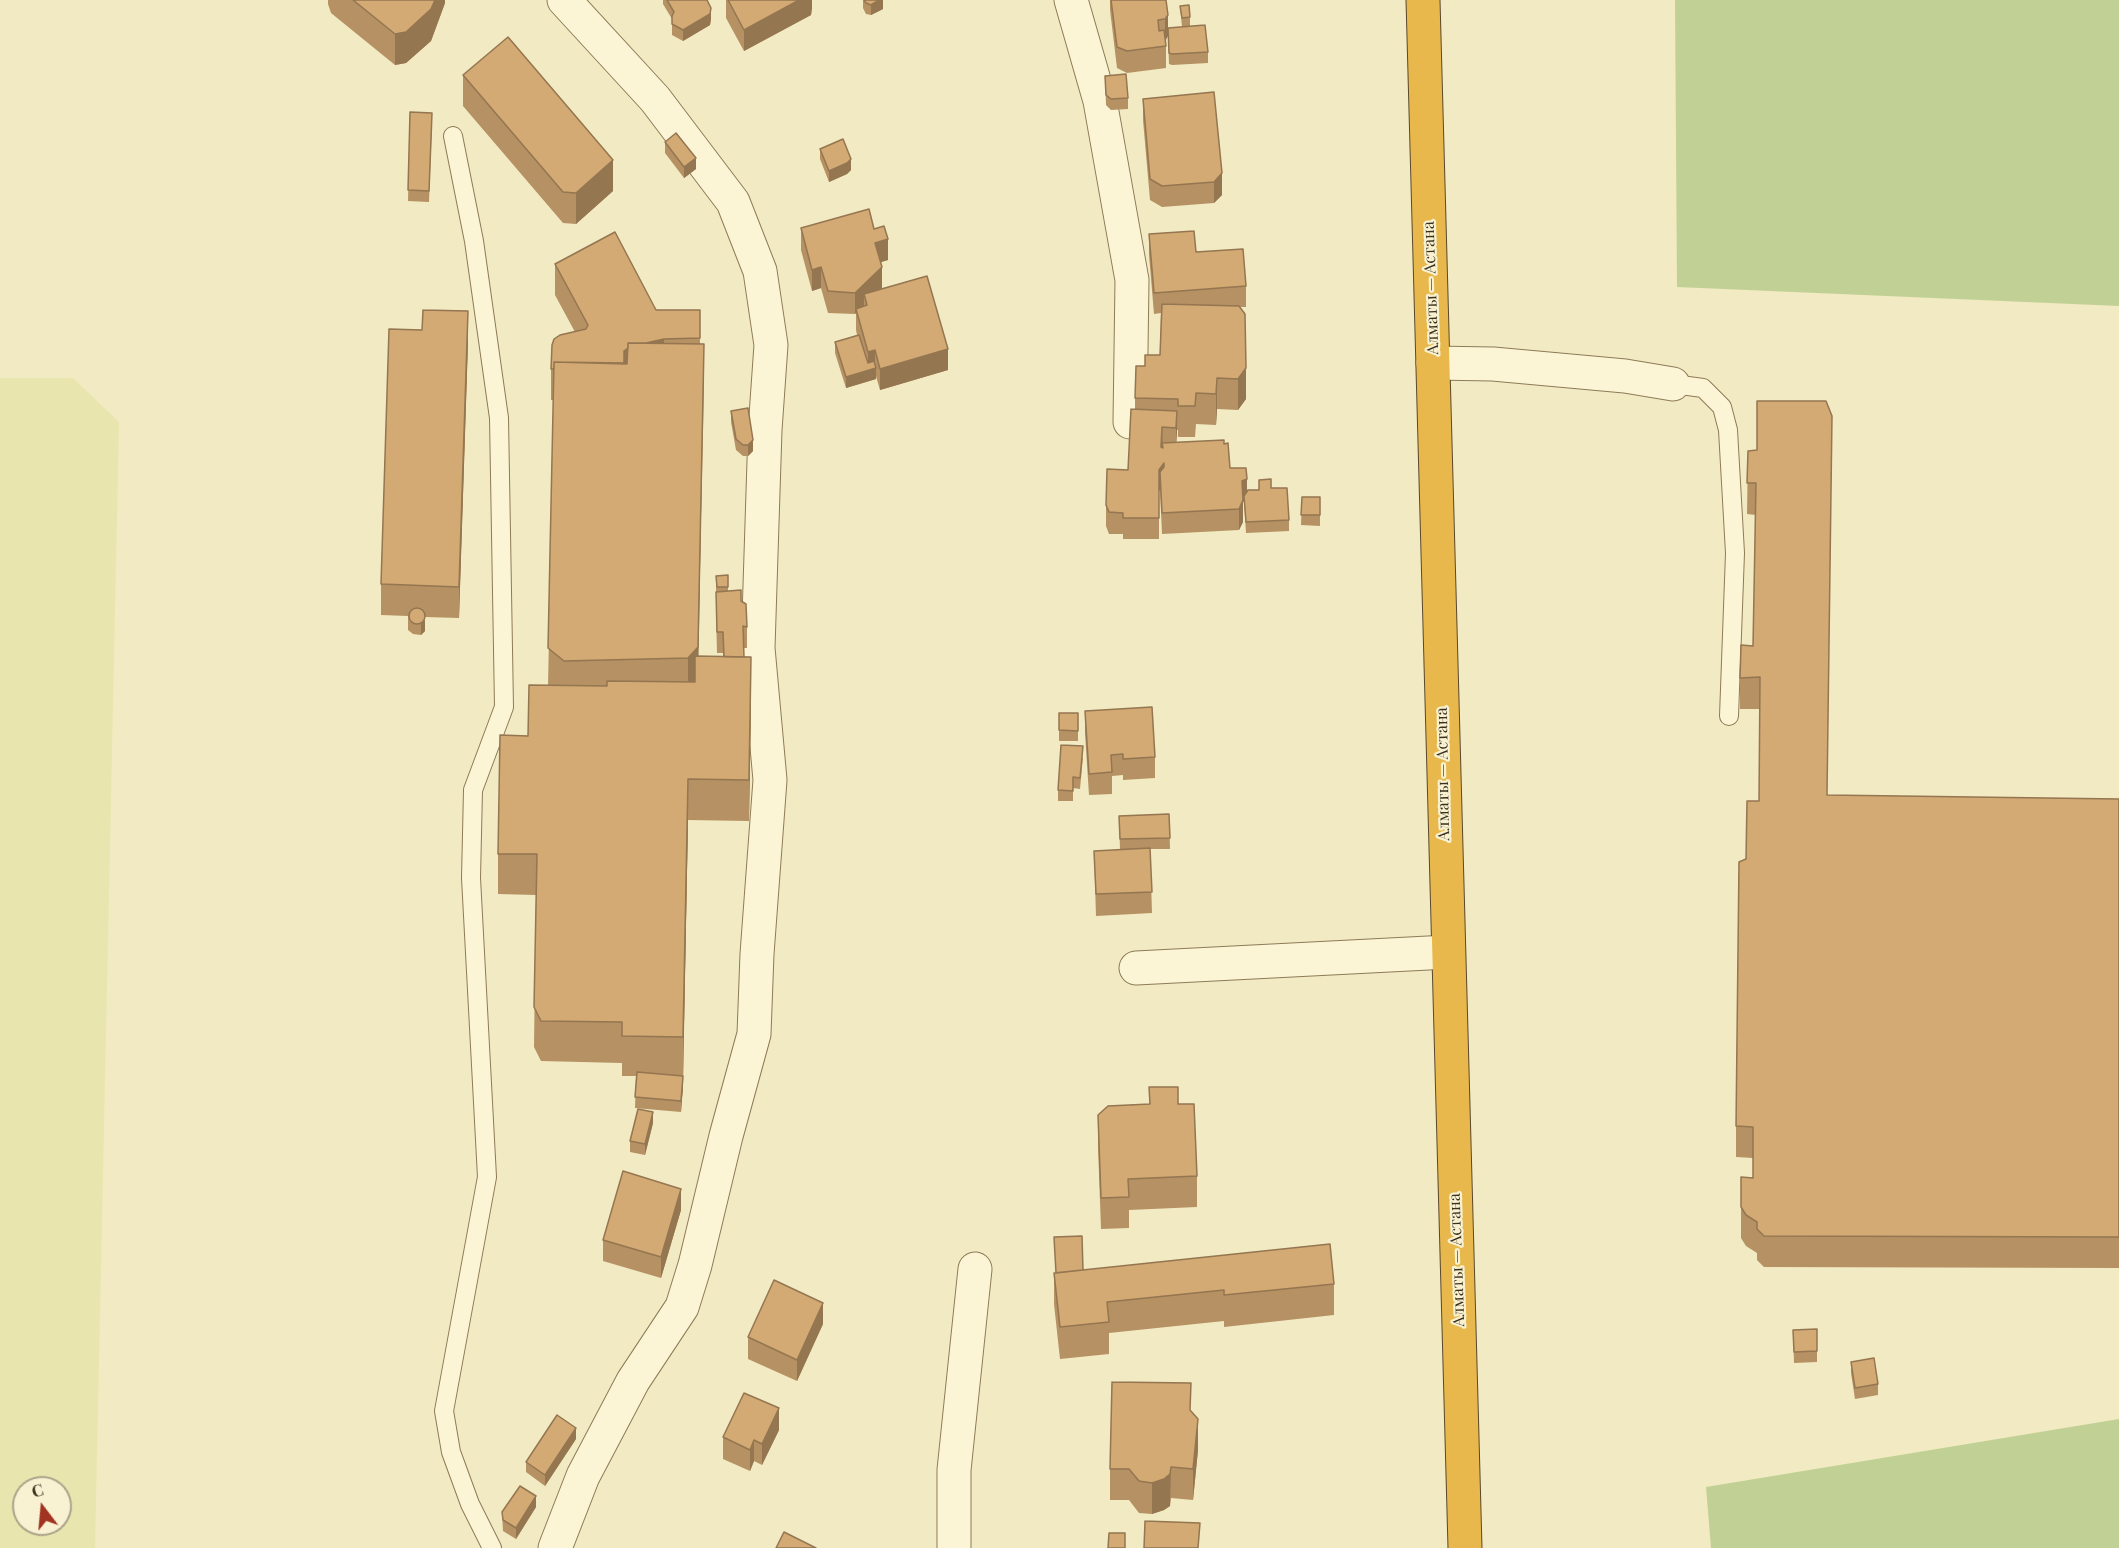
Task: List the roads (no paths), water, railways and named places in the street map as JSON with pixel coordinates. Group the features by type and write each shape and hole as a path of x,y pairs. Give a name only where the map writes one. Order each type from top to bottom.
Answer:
{"highway":[{"name":"Алматы — Астана","path":"1423,0 1465,1548"}],"street":[{"path":"555,1548 583,1476 633,1381 682,1307 695,1264 754,1034 757,954 770,780 758,648 765,430 771,345 760,271 733,202 656,99 564,0"},
{"path":"1071,0 1100,101 1132,280 1130,422"},
{"path":"1433,363 1493,364 1625,376 1673,384"},
{"path":"1136,968 1448,952"},
{"path":"954,1548 954,1470 975,1269"}],"lane":[{"path":"453,136 474,241 499,418 504,707 473,790 471,878 487,1177 444,1412 451,1452 462,1484 492,1548"},
{"path":"1673,384 1703,387 1722,407 1728,430 1735,553 1730,716"}]}
